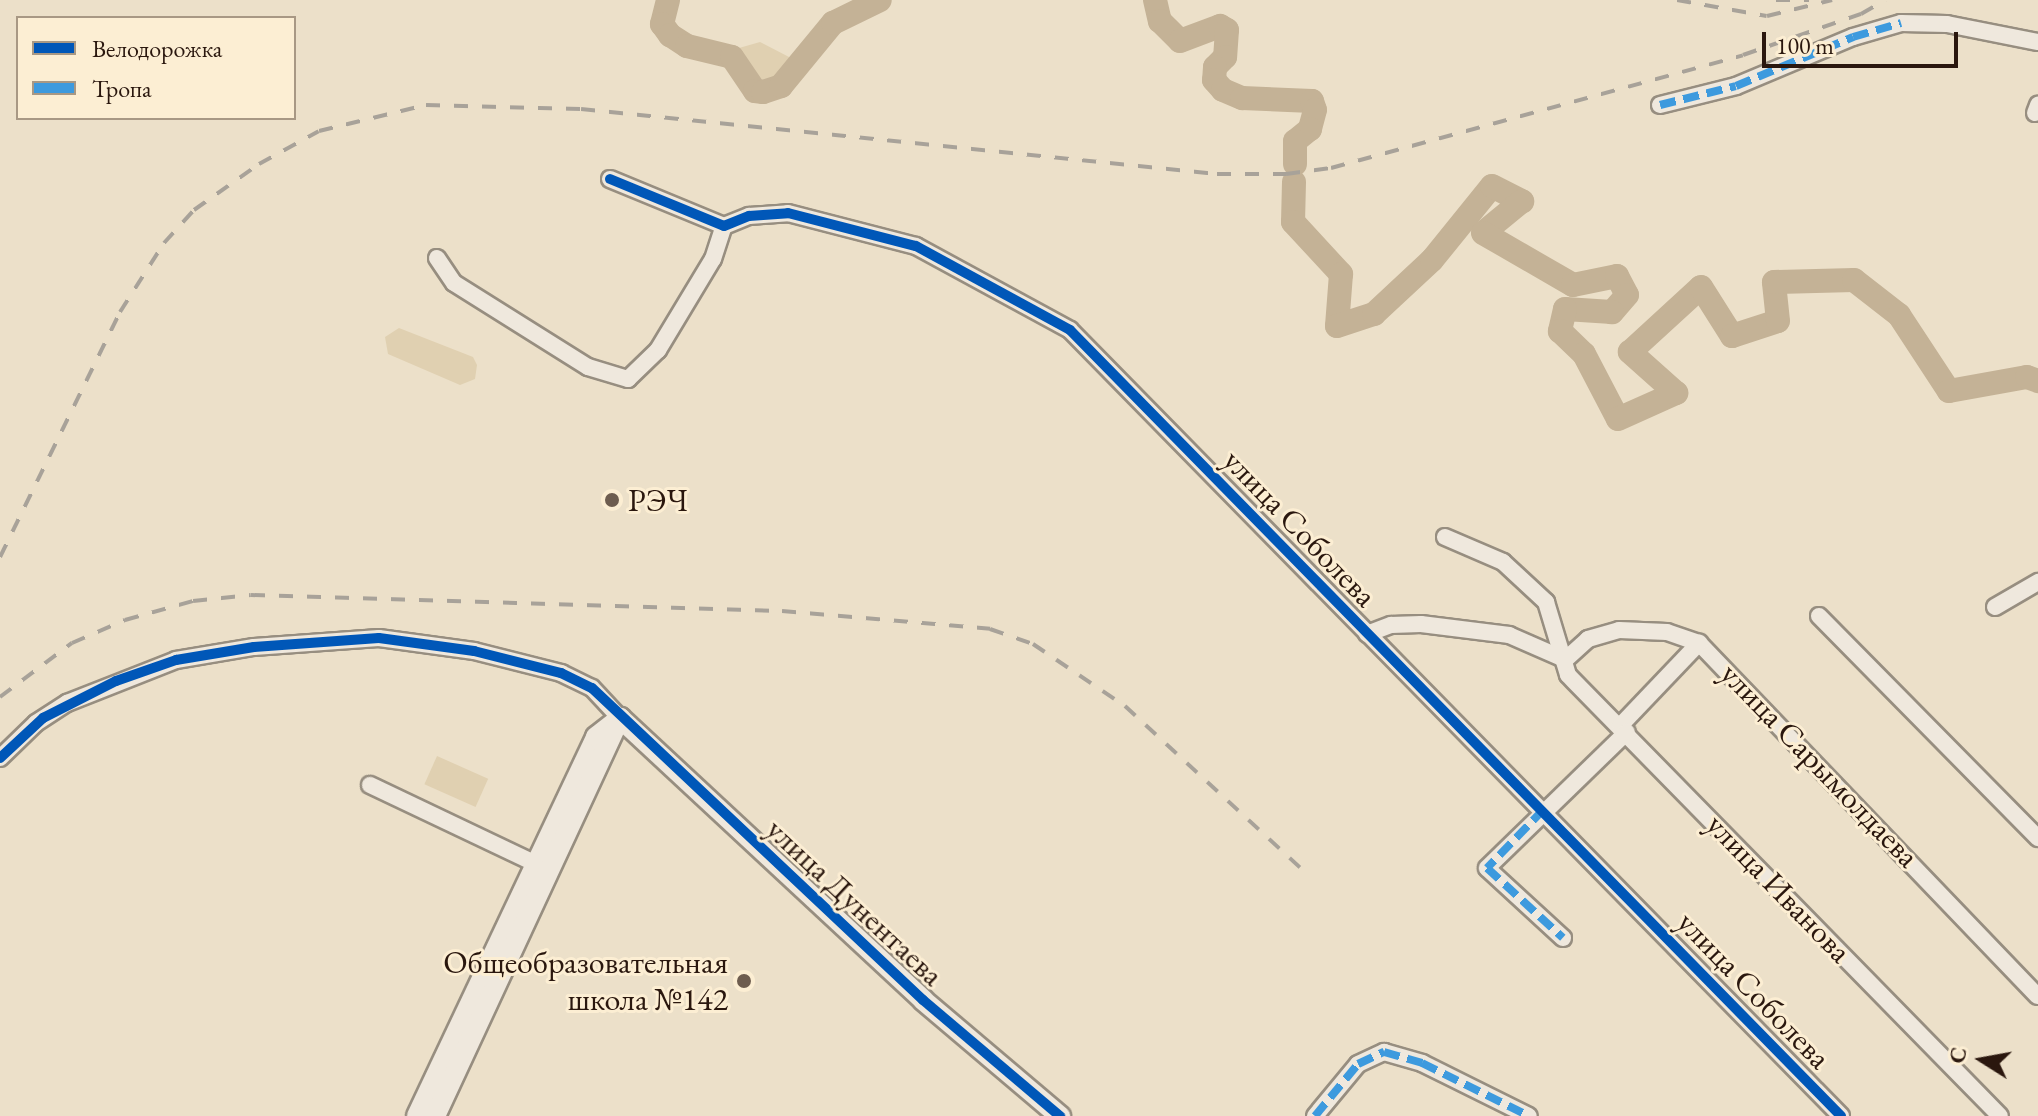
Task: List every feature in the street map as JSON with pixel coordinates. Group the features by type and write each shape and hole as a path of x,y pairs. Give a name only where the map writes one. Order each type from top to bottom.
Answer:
{"street":[{"path":"1660,105 1736,86 1853,37 1901,23 1947,24 2038,42"},
{"path":"437,258 454,283 588,367 628,379 658,350 713,259 724,226 610,179"},
{"name":"улица Соболева","path":"724,226 749,216 788,213 916,246 1070,330 1367,634 1544,809 1841,1116"},
{"name":"улица Иванова","path":"1445,537 1503,562 1546,602 1554,640 1566,659 1568,675 2000,1116"},
{"path":"1995,607 2038,582"},
{"path":"1819,616 2038,838"},
{"path":"1367,634 1391,625 1435,626 1509,635 1566,659"},
{"name":"улица Сарымолдаева","path":"1566,659 1588,639 1619,630 1667,632 1699,643 2038,996"},
{"path":"0,758 36,723 67,703 176,660 254,647 379,638 474,651 561,673 592,688 620,718"},
{"path":"1563,938 1487,868 1624,729 1699,643"},
{"path":"417,1116 596,737 620,718"},
{"path":"435,1116 620,718"},
{"name":"улица Дунентаева","path":"620,718 931,1008 1060,1116"},
{"path":"370,785 536,864"},
{"path":"1315,1116 1358,1064 1384,1052 1422,1063 1529,1116"}],"shaded area":[{"path":"760,42 791,58 791,67 782,78 765,81 753,75 743,61 739,48"},
{"path":"399,328 473,357 477,365 475,379 460,385 388,354 385,337"},
{"path":"437,756 488,779 476,807 424,784"}],"waterway":[{"path":"668,0 662,24 670,35 687,46 732,57 755,91 763,92 781,86 833,23 880,0"},
{"path":"1155,0 1160,21 1180,41 1220,26 1227,30 1225,57 1215,67 1214,80 1223,90 1242,98 1312,101 1315,110 1310,129 1295,141 1295,164"},
{"path":"1294,182 1293,222 1341,274 1337,326 1374,314 1432,260 1492,186 1522,201 1483,233 1573,285 1617,276 1627,295 1612,312 1565,309 1560,331 1584,354 1618,419 1676,393 1630,352 1701,287 1732,336 1778,321 1774,282 1854,280 1899,315 1949,391 2027,377 2038,381"}],"railway":[{"path":"1677,0 1767,16 1832,0"},
{"path":"1776,0 1809,0"},
{"path":"0,557 120,312 164,243 194,210 259,164 319,131 426,105 581,109 1217,174 1286,174 1331,168 1743,55 1861,14 1885,0"},
{"path":"0,697 72,643 125,620 193,601 251,595 782,611 990,629 1033,644 1125,706 1303,870"}],"marked path":[{"path":"1660,105 1736,86 1853,37 1901,23"},
{"path":"1544,809 1487,868 1563,938"},
{"path":"1315,1116 1358,1064 1384,1052 1422,1063 1529,1116"}],"cycle path":[{"path":"610,179 724,226 749,216 788,213 916,246 1070,330 1841,1116"},
{"path":"0,758 43,718 116,681 176,660 254,647 379,638 474,651 561,673 592,688 923,1000 1060,1116"}],"place":[{"name":"РЭЧ","path":"612,500"},
{"name":"Общеобразовательная школа №142","path":"744,981"}]}
